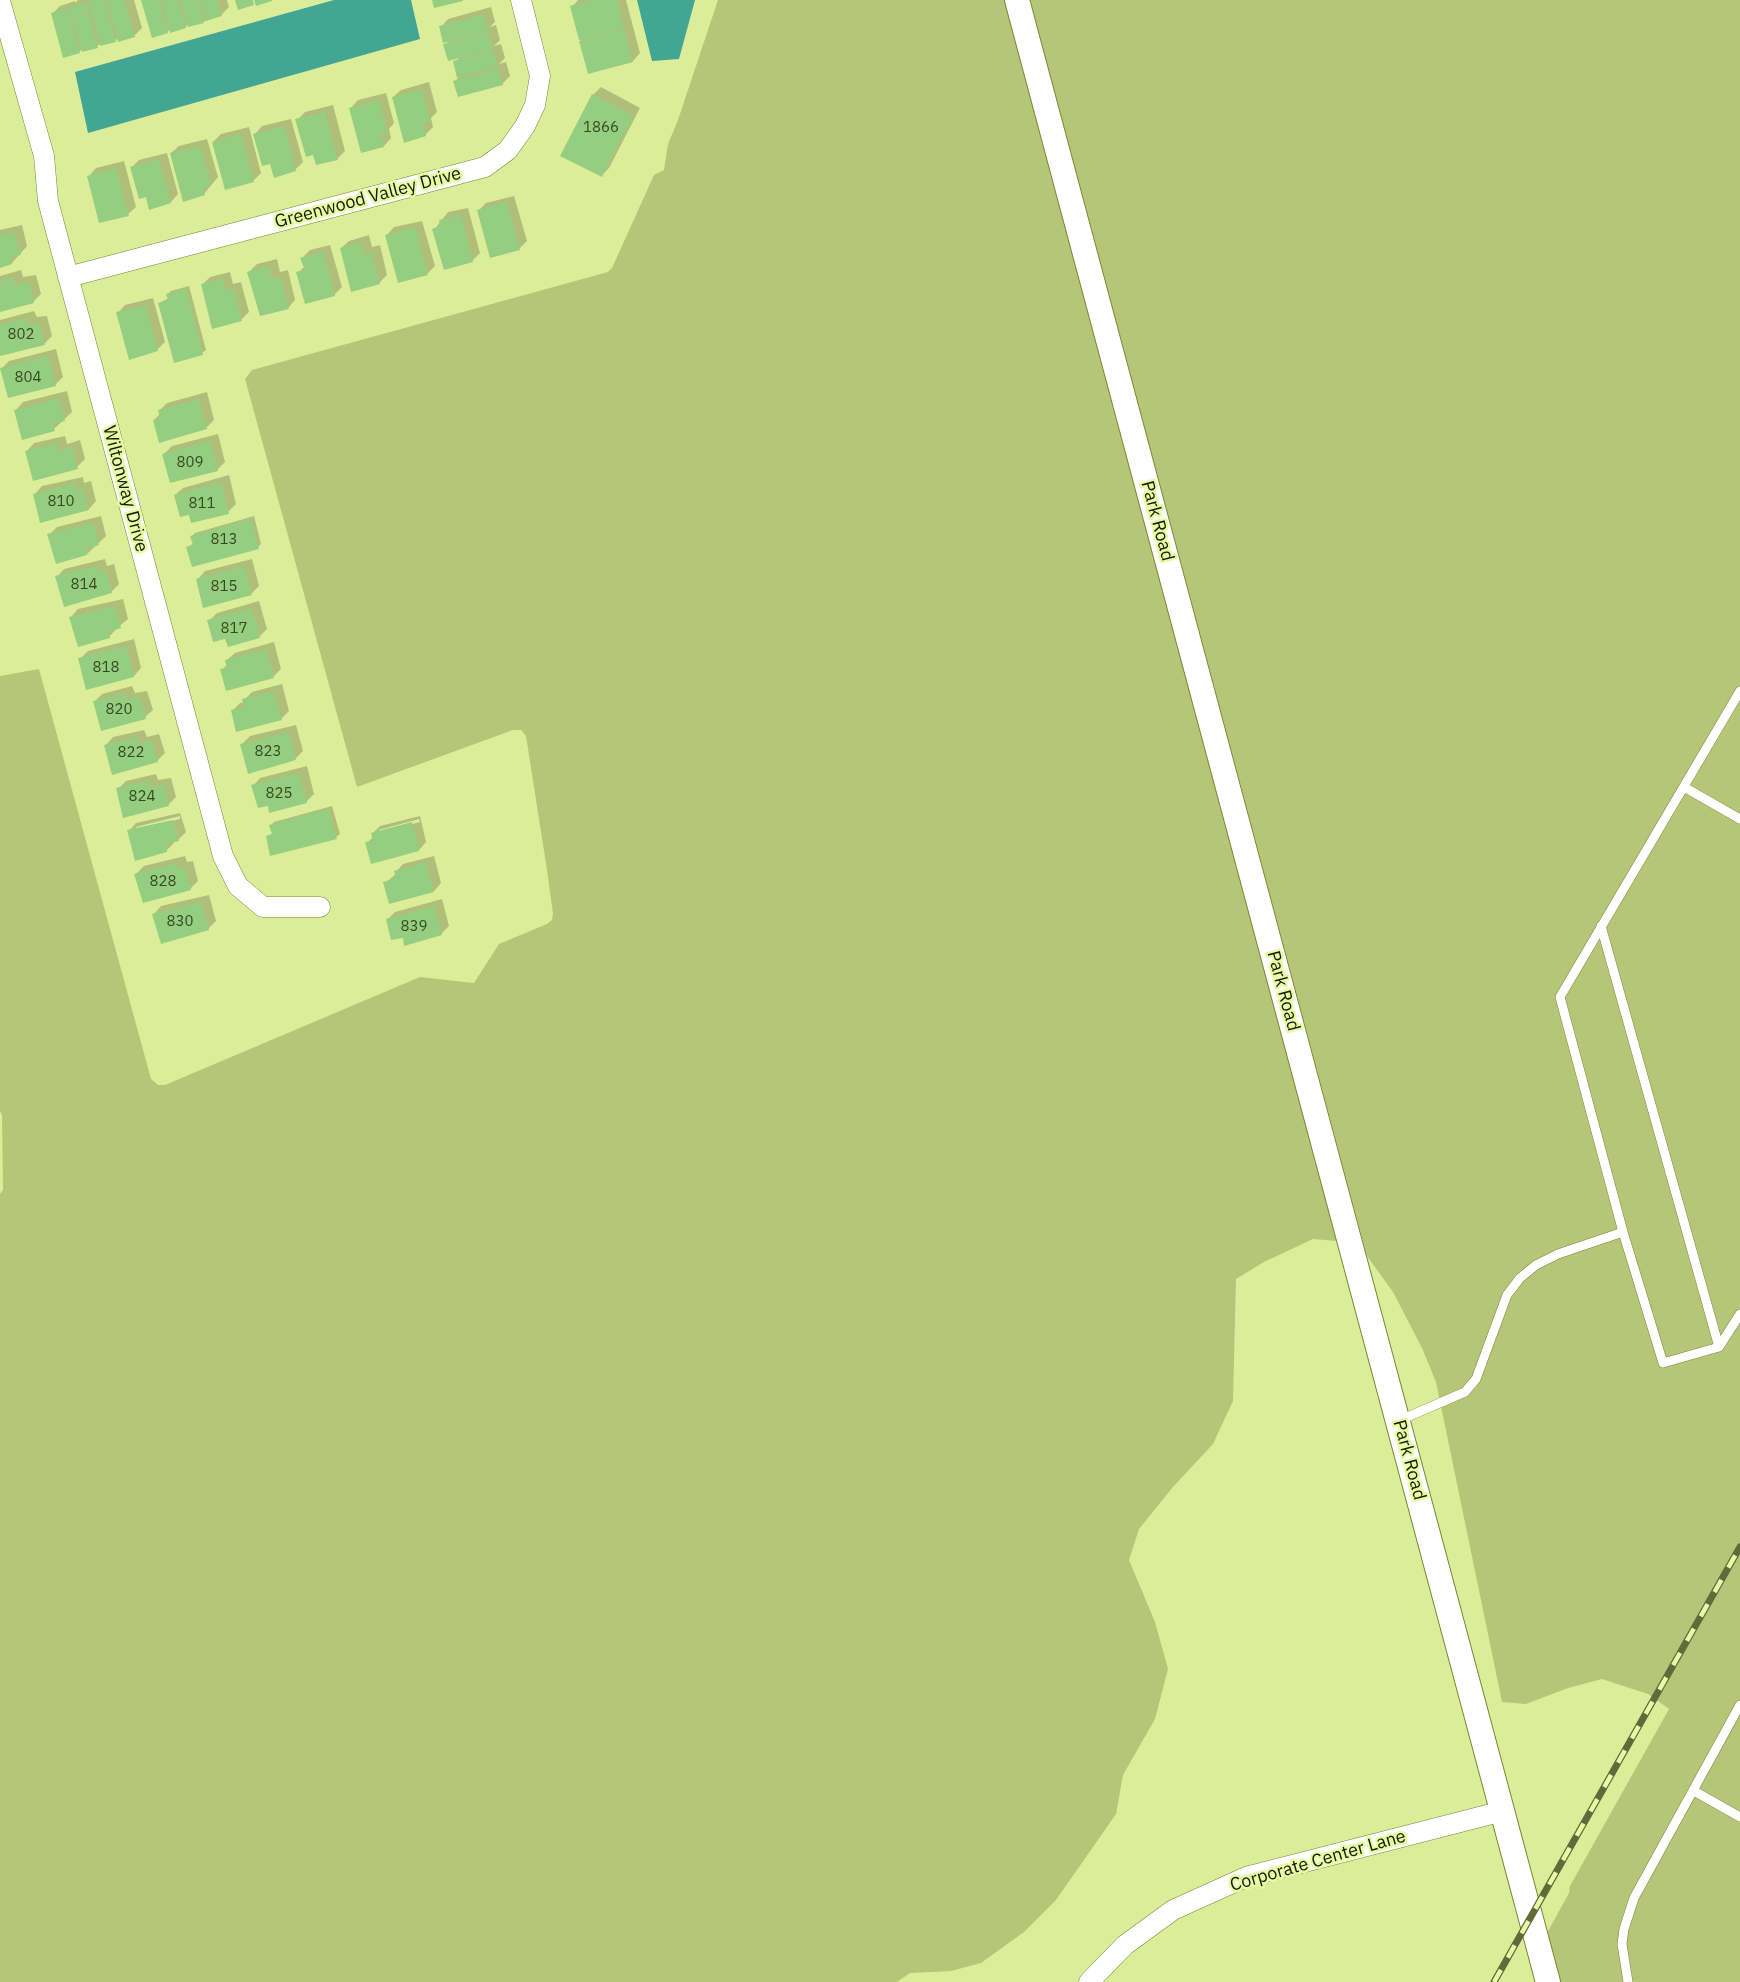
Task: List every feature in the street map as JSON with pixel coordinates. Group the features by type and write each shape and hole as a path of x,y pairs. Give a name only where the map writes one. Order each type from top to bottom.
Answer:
{"street":[{"name":"Greenwood Valley Drive","path":"68,277 485,167 508,150 536,105 540,76 522,0"},
{"name":"Park Road","path":"1017,0 1548,1982"},
{"name":"Wiltonway Drive","path":"0,1 44,156 48,201 223,856 238,886 263,907 320,907"},
{"name":"Corporate Center Lane","path":"1089,1982 1125,1945 1173,1910 1246,1878 1503,1811"}],"lane":[{"path":"1740,691 1560,997 1623,1232 1663,1363 1719,1347 1740,1314"},
{"path":"1684,787 1740,819"},
{"path":"1601,926 1719,1347"},
{"path":"1398,1421 1465,1392 1476,1379 1507,1295 1520,1278 1536,1265 1558,1254 1623,1232"},
{"path":"1628,1982 1622,1944 1634,1898 1740,1705"},
{"path":"1694,1791 1740,1817"}],"green space":[{"path":"718,0 1005,0 1337,1241 1313,1239 1264,1262 1236,1279 1233,1401 1213,1444 1173,1487 1139,1529 1129,1560 1155,1622 1168,1669 1155,1719 1123,1775 1116,1814 1056,1900 1024,1932 981,1963 951,1971 910,1973 897,1982 0,1982 0,1194 3,1190 2,1115 0,1111 0,676 39,669 151,1079 158,1085 165,1085 420,977 474,983 499,944 552,920 547,870 526,736 521,730 513,730 357,787 245,379 252,370 608,272 612,268 654,175 664,170 668,144"},
{"path":"1030,0 1740,0 1740,1982 1560,1982 1547,1933 1569,1893 1570,1886 1669,1709 1648,1694 1602,1679 1568,1688 1526,1704 1502,1702 1436,1382 1422,1348 1393,1292 1367,1256"}],"water":[{"path":"334,0 411,0 420,39 88,133 75,72"},
{"path":"637,0 695,0 679,59 652,61"}],"building":[{"path":"105,0 116,42 100,46 88,1"},
{"path":"107,0 124,0 135,37 118,42"},
{"path":"141,0 159,0 168,33 152,38"},
{"path":"161,0 178,0 186,28 170,33"},
{"path":"180,0 198,0 204,23 188,27"},
{"path":"200,0 217,0 222,16 206,21"},
{"path":"235,0 253,0 254,5 238,10"},
{"path":"254,0 272,0 272,1 256,6"},
{"path":"432,0 463,0 463,1 434,8"},
{"path":"593,0 617,0 624,28 579,40 570,6"},
{"path":"86,3 98,48 82,52 69,7"},
{"path":"68,8 80,53 63,58 51,13"},
{"path":"484,14 488,31 443,43 439,26"},
{"path":"624,29 633,62 588,74 579,41"},
{"path":"488,32 493,49 448,61 443,44"},
{"path":"493,50 498,67 457,78 453,61"},
{"path":"498,69 503,85 458,97 453,81"},
{"path":"422,89 430,121 423,123 426,136 404,143 392,97"},
{"path":"592,94 633,116 602,177 560,156"},
{"path":"379,100 387,132 381,134 384,147 361,153 349,108"},
{"path":"325,112 338,160 316,165 313,155 306,157 295,119"},
{"path":"284,126 296,171 274,178 270,164 262,166 253,134"},
{"path":"241,134 254,182 225,190 212,142"},
{"path":"200,146 211,186 203,188 205,195 183,202 170,153"},
{"path":"159,159 171,203 149,210 146,197 139,199 130,167"},
{"path":"116,168 129,216 99,223 87,176"},
{"path":"507,202 520,250 490,258 477,210"},
{"path":"461,215 473,262 444,270 432,229 440,226 439,220"},
{"path":"415,227 428,275 398,283 385,235"},
{"path":"14,232 21,255 10,257 12,264 0,268 0,235"},
{"path":"361,242 364,254 372,252 380,284 351,292 340,248"},
{"path":"323,252 335,296 305,304 296,272 305,270 300,258"},
{"path":"269,266 272,279 280,277 289,309 260,316 247,272"},
{"path":"13,277 15,284 29,282 34,303 0,312 0,281"},
{"path":"223,279 226,291 234,289 242,321 212,329 201,284"},
{"path":"186,288 203,355 174,363 158,303 168,300 166,294"},
{"path":"146,305 158,351 129,360 116,312"},
{"path":"26,318 29,324 39,323 45,345 0,356 0,325"},
{"path":"48,356 56,386 8,398 0,368"},
{"path":"59,398 65,421 52,424 55,431 22,440 14,410"},
{"path":"199,399 207,429 159,443 153,420 160,418 158,410"},
{"path":"210,441 218,471 170,483 162,454"},
{"path":"57,443 59,451 72,446 78,469 33,481 25,451"},
{"path":"221,482 229,514 191,523 189,515 180,517 174,495"},
{"path":"75,483 76,490 83,488 89,510 40,523 33,494"},
{"path":"251,519 259,549 192,567 186,547 193,545 190,536"},
{"path":"93,523 99,545 86,549 87,555 56,564 47,534"},
{"path":"98,566 100,572 106,571 112,593 64,607 55,576"},
{"path":"244,566 252,595 203,608 196,579"},
{"path":"115,606 121,628 109,632 110,638 78,647 69,617"},
{"path":"252,608 260,638 228,647 225,639 213,642 207,620"},
{"path":"127,646 134,677 86,690 78,658"},
{"path":"266,649 274,678 226,691 220,669 227,668 225,660"},
{"path":"274,691 282,720 236,732 231,710 244,707 242,699"},
{"path":"125,693 127,700 140,697 146,719 101,731 93,701"},
{"path":"289,732 296,760 248,774 240,744"},
{"path":"137,737 139,744 152,740 158,762 112,775 104,745"},
{"path":"299,773 307,803 269,813 268,806 258,808 251,785"},
{"path":"148,781 150,787 164,784 169,806 123,818 116,788"},
{"path":"329,809 337,839 270,856 266,836 272,834 269,825"},
{"path":"173,820 179,841 166,844 167,852 135,861 127,830"},
{"path":"412,822 419,851 371,864 365,842 373,841 371,833"},
{"path":"426,862 434,892 389,904 383,882 396,878 394,871"},
{"path":"177,863 179,869 186,868 191,890 143,903 134,874"},
{"path":"201,902 209,930 161,944 152,914"},
{"path":"434,906 442,935 404,946 403,938 391,940 386,919"}],"railway":[{"path":"1494,1982 1740,1547"}]}
